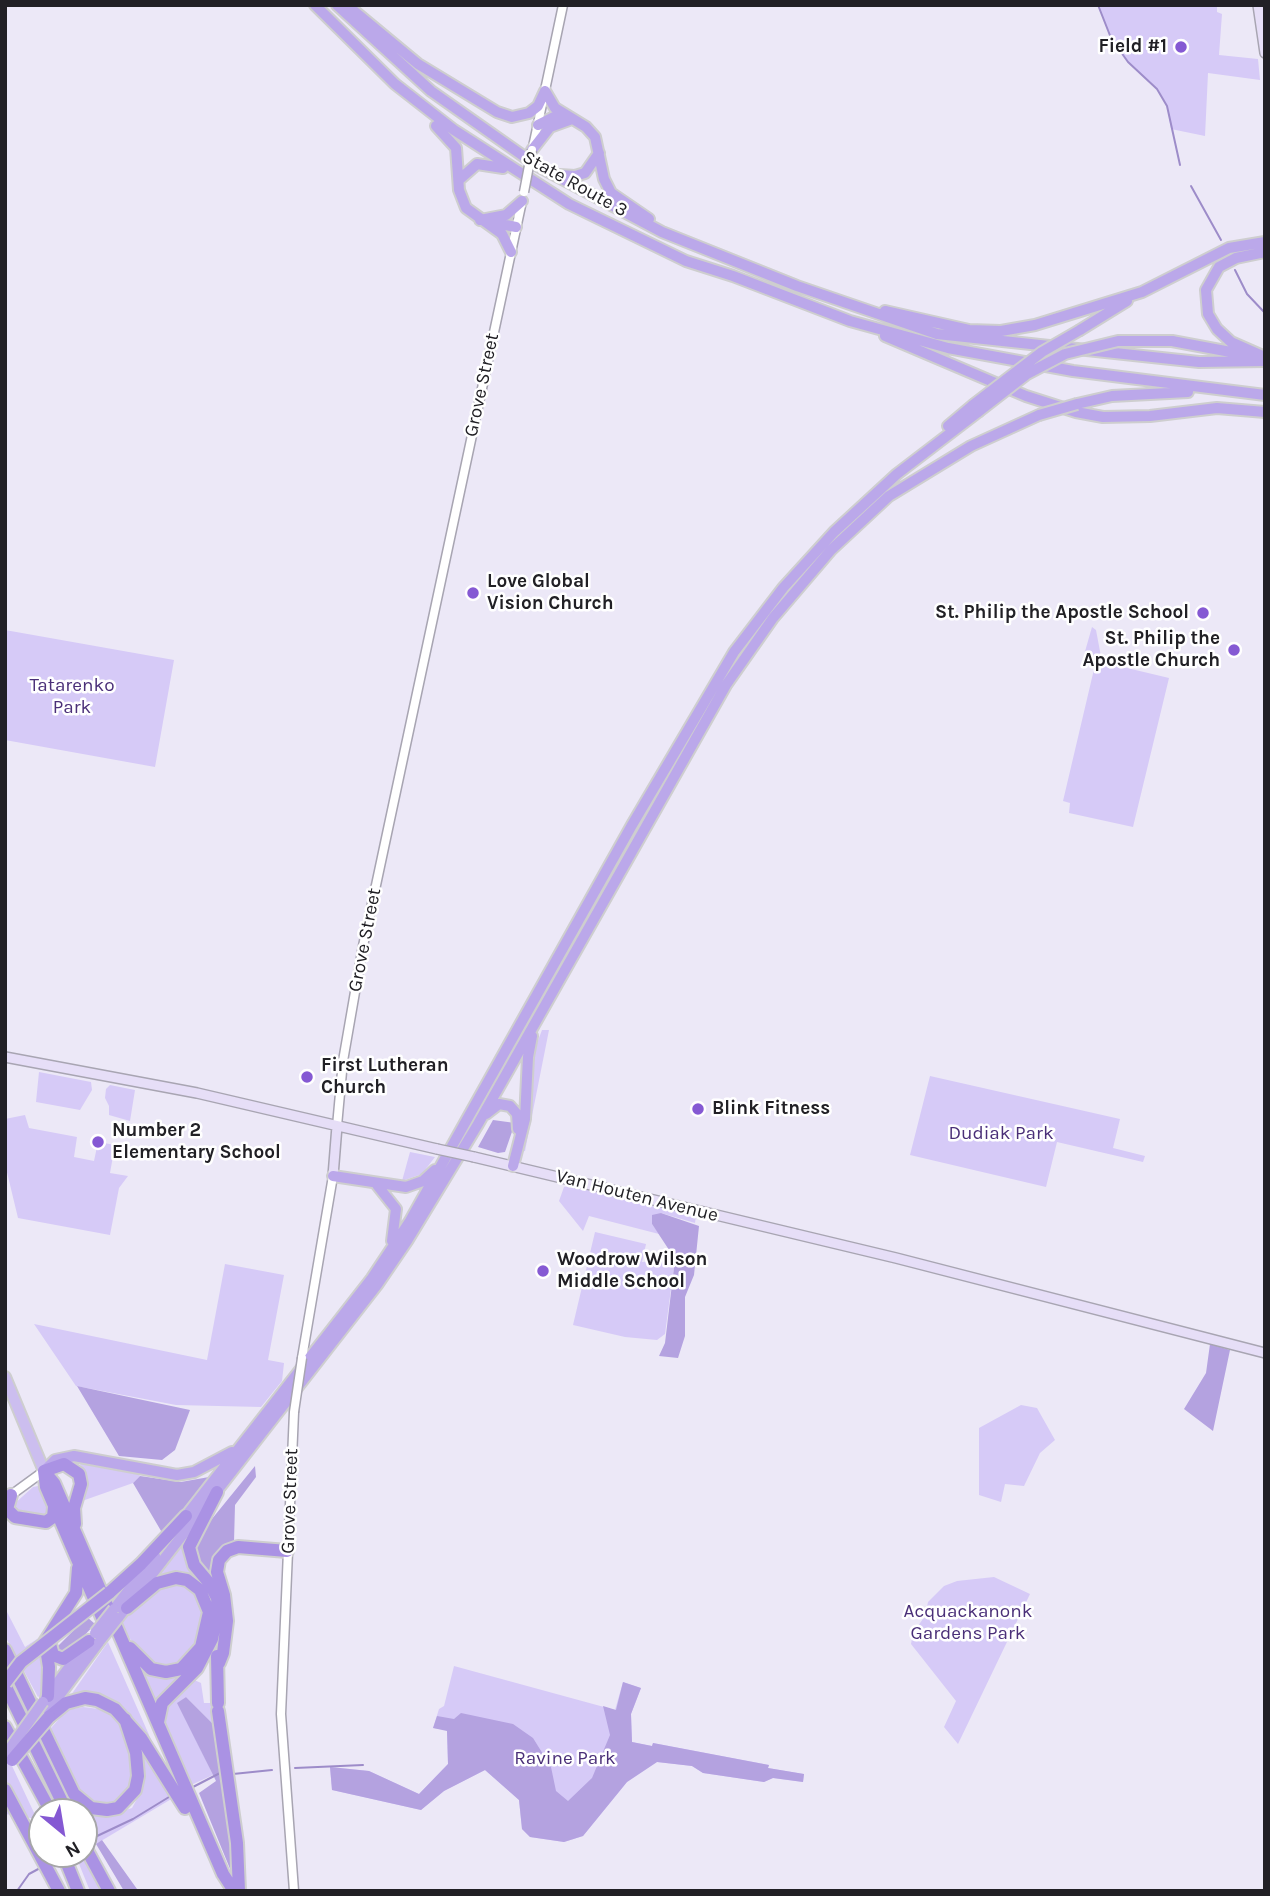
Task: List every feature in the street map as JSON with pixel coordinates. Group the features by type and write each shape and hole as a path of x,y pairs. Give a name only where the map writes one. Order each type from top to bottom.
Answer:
{"highway":[{"name":"State Route 3","path":"315,5 410,97 522,175 599,219 686,261 861,325"},
{"name":"State Route 3","path":"337,5 393,59 442,99 552,173 639,221 858,308"},
{"path":"347,5 418,64 497,113 512,117 529,113 538,106 545,90"},
{"path":"340,31 384,83 450,138 456,148 462,203 470,213 502,234 511,252"},
{"path":"545,90 555,108 591,132 600,150 604,180 616,197 704,247"},
{"path":"538,125 554,117 572,119"},
{"path":"532,150 550,128 572,119"},
{"path":"552,173 580,175 593,165 600,150"},
{"path":"460,179 471,166 482,163 522,175"},
{"path":"480,220 506,215 523,196"},
{"path":"480,220 516,227"},
{"path":"1264,244 1252,254 1236,258 1219,267 1206,290 1208,314 1217,330 1231,342 1265,359"},
{"path":"332,1175 399,1187 417,1184 432,1174 441,1152 726,664 804,564 834,532 910,463 1042,352 1142,292 1229,248 1264,244"},
{"path":"1252,254 1265,261"},
{"path":"858,308 874,308 969,330 1001,331 1035,325 1142,292"},
{"path":"858,308 937,334 984,341 1199,362 1265,359"},
{"path":"861,325 948,348 1028,364 1265,395"},
{"path":"861,325 1026,396 1076,412 1103,417 1150,416 1217,408 1265,412"},
{"path":"976,409 1027,374 1078,349 1132,340 1172,341 1265,359"},
{"path":"119,1615 386,1273 478,1124 719,696 780,609 831,550 889,496 971,446 1039,415 1112,396 1176,391 1265,395"},
{"path":"513,1166 525,1119 529,1049 536,1023"},
{"path":"478,1124 494,1106 510,1106 517,1114 518,1147"},
{"path":"119,1615 186,1516 388,1254 428,1192 441,1152"},
{"path":"377,1185 396,1209 396,1230 388,1254"},
{"path":"44,1471 55,1460 74,1456 177,1475 209,1465 242,1444"},
{"path":"44,1471 64,1464 79,1474 81,1484 74,1515 80,1556 78,1587 70,1606 45,1642 50,1681 47,1707"},
{"path":"44,1471 54,1507 67,1536 119,1615 140,1661 160,1672 176,1671 185,1665 204,1641 209,1620 207,1602 200,1590 187,1580 161,1581 119,1615 94,1639 68,1658 60,1659 51,1653 51,1634"},
{"path":"44,1471 54,1483 97,1607 224,1891"},
{"path":"216,1492 199,1522 189,1552 194,1565 212,1588 218,1611 218,1707 239,1874 237,1891"},
{"path":"8,1497 7,1509 15,1517 46,1522 53,1517 54,1507"},
{"path":"60,1798 5,1684 21,1662 109,1593 141,1564 186,1516"},
{"path":"5,1520 45,1527 67,1536"},
{"path":"219,1663 227,1621 224,1595 217,1572 219,1560 228,1551 238,1547 287,1550"},
{"path":"70,1606 82,1599 97,1607"},
{"path":"158,1726 162,1703 192,1673 205,1655 218,1611"},
{"path":"119,1615 158,1726 223,1874 237,1891"},
{"path":"7,1758 47,1707 94,1639"},
{"path":"5,1650 74,1794 90,1808 107,1811 118,1808 135,1790 138,1776 136,1753 125,1719"},
{"path":"47,1707 92,1699 108,1705 125,1719 141,1738 185,1808"},
{"path":"5,1727 38,1798"},
{"path":"5,1727 43,1798"},
{"path":"5,1790 59,1891"},
{"path":"69,1868 78,1891"},
{"path":"77,1868 86,1891"},
{"path":"96,1868 109,1891"}],"main road":[{"path":"1258,5 1265,53"},
{"name":"Van Houten Avenue","path":"5,1057 208,1095 441,1152 513,1166 896,1258 1265,1353"},
{"name":"Grove Street","path":"332,1175 337,1126"},
{"path":"5,1377 44,1471"}],"street":[{"name":"Grove Street","path":"337,1126 343,1060 363,946 563,5"},
{"name":"Grove Street","path":"294,1890 282,1734 294,1412 332,1175"},
{"path":"8,1497 44,1471"}],"green space":[{"path":"1098,5 1217,5 1217,12 1222,14 1219,55 1258,59 1260,80 1208,73 1205,136 1171,129 1167,106 1158,89 1128,62 1111,38"},
{"path":"1092,627 1096,630 1102,662 1169,678 1133,827 1069,813 1070,803 1063,801 1095,665 1082,662"},
{"name":"Tatarenko Park","path":"5,630 174,660 155,767 5,740"},
{"path":"542,1030 549,1030 525,1151 521,1152 531,1059"},
{"path":"39,1072 91,1082 92,1090 80,1110 36,1102"},
{"name":"Dudiak Park","path":"930,1076 1120,1119 1113,1148 1145,1156 1143,1162 1057,1142 1046,1187 910,1155"},
{"path":"110,1085 135,1090 130,1121 109,1115 105,1098 106,1089"},
{"path":"25,1115 29,1128 77,1137 74,1157 94,1161 98,1142 115,1145 110,1173 128,1176 119,1188 110,1235 18,1218 5,1164 5,1119"},
{"path":"410,1152 435,1157 422,1174 402,1181"},
{"path":"570,1186 696,1215 695,1223 661,1213 652,1224 659,1234 589,1216 583,1231 559,1201 564,1187"},
{"path":"595,1232 646,1244 642,1262 675,1259 665,1334 657,1340 625,1337 573,1325"},
{"path":"225,1264 284,1275 268,1360 284,1363 282,1381 261,1407 176,1405 76,1386 34,1324 207,1360"},
{"path":"1021,1405 1037,1408 1055,1440 1040,1453 1024,1486 1005,1484 1001,1502 979,1495 979,1428"},
{"path":"77,1461 137,1473 140,1476 133,1483 82,1501 87,1482 84,1469"},
{"path":"33,1487 42,1488 51,1517 16,1515 13,1505"},
{"path":"190,1533 188,1538 212,1597 210,1598 203,1588 156,1578"},
{"name":"Acquackanonk Gardens Park","path":"994,1577 1030,1594 958,1744 944,1727 956,1701 911,1644 913,1633 925,1616 928,1602 944,1586 957,1581"},
{"path":"175,1582 194,1589 205,1612 199,1643 180,1665 157,1668 139,1652 121,1625 133,1609 157,1587"},
{"path":"5,1608 25,1647 43,1635 47,1691 38,1697 5,1636"},
{"path":"108,1642 161,1762 118,1704 100,1695 71,1695"},
{"name":"Ravine Park","path":"454,1666 615,1710 623,1682 641,1688 631,1714 632,1742 652,1746 653,1743 769,1765 768,1768 804,1774 803,1782 773,1778 764,1782 703,1773 692,1766 657,1762 627,1782 583,1836 564,1842 530,1837 522,1829 519,1800 485,1770 444,1791 421,1810 332,1790 330,1767 369,1771 419,1794 448,1764 447,1730 433,1728 439,1709 444,1706"},
{"path":"143,1670 164,1679 190,1672 156,1704"},
{"path":"192,1679 201,1683 204,1703 212,1703 215,1726 186,1697 178,1703 213,1775 191,1785 162,1725 168,1700"},
{"path":"83,1707 99,1709 112,1715 125,1728 136,1775 131,1792 119,1803 102,1808 98,1806 98,1798 86,1798 78,1793 51,1737 51,1728 67,1710"},
{"path":"141,1744 173,1798 98,1843 98,1814 104,1817 132,1808 143,1788"},
{"path":"5,1751 28,1800 28,1818 5,1814 5,1790 9,1785 5,1781"},
{"path":"81,1868 89,1868 101,1891 90,1891"}],"shaded area":[{"path":"493,1120 515,1123 505,1152 498,1153 478,1147"},
{"path":"661,1213 699,1226 694,1275 685,1297 685,1336 678,1358 659,1356 665,1343 675,1259 652,1224 652,1215"},
{"path":"1210,1344 1230,1350 1213,1431 1184,1409 1206,1373"},
{"path":"77,1386 190,1410 175,1450 162,1460 119,1456"},
{"path":"255,1466 256,1477 235,1505 234,1542 214,1572 203,1569 196,1549 207,1525"},
{"path":"140,1476 181,1482 209,1477 164,1536 133,1483"},
{"path":"87,1617 95,1624 70,1651 61,1654 56,1648"},
{"name":"Ravine Park","path":"623,1682 641,1688 631,1714 632,1742 652,1746 653,1743 769,1765 768,1768 804,1774 803,1782 773,1778 764,1782 703,1773 692,1766 657,1762 627,1782 583,1836 564,1842 530,1837 522,1829 519,1800 485,1770 444,1791 421,1810 332,1790 330,1767 369,1771 419,1794 448,1764 447,1731 433,1728 437,1716 454,1719 461,1713 513,1724 533,1738 551,1767 556,1791 568,1801 592,1778 610,1735 603,1706 616,1710"},
{"path":"186,1697 215,1726 235,1881 199,1793 216,1781 177,1703"},
{"path":"102,1840 138,1891 124,1891 98,1847 98,1843"}],"waterway":[{"path":"1098,5 1111,38 1128,62 1157,89 1167,106 1180,165"},
{"path":"1191,186 1221,240"},
{"path":"1235,270 1247,294 1265,313"},
{"path":"295,1768 363,1765"},
{"path":"233,1774 272,1770"},
{"path":"193,1787 220,1773"},
{"path":"98,1836 133,1819 169,1797"},
{"path":"17,1891 29,1874 40,1868"}],"place":[{"name":"Field #1","path":"1181,47"},
{"name":"Love Global Vision Church","path":"473,593"},
{"name":"St. Philip the Apostle School","path":"1203,613"},
{"name":"St. Philip the Apostle Church","path":"1234,650"},
{"name":"First Lutheran Church","path":"307,1077"},
{"name":"Blink Fitness","path":"698,1109"},
{"name":"Number 2 Elementary School","path":"98,1142"},
{"name":"Woodrow Wilson Middle School","path":"543,1271"}]}
